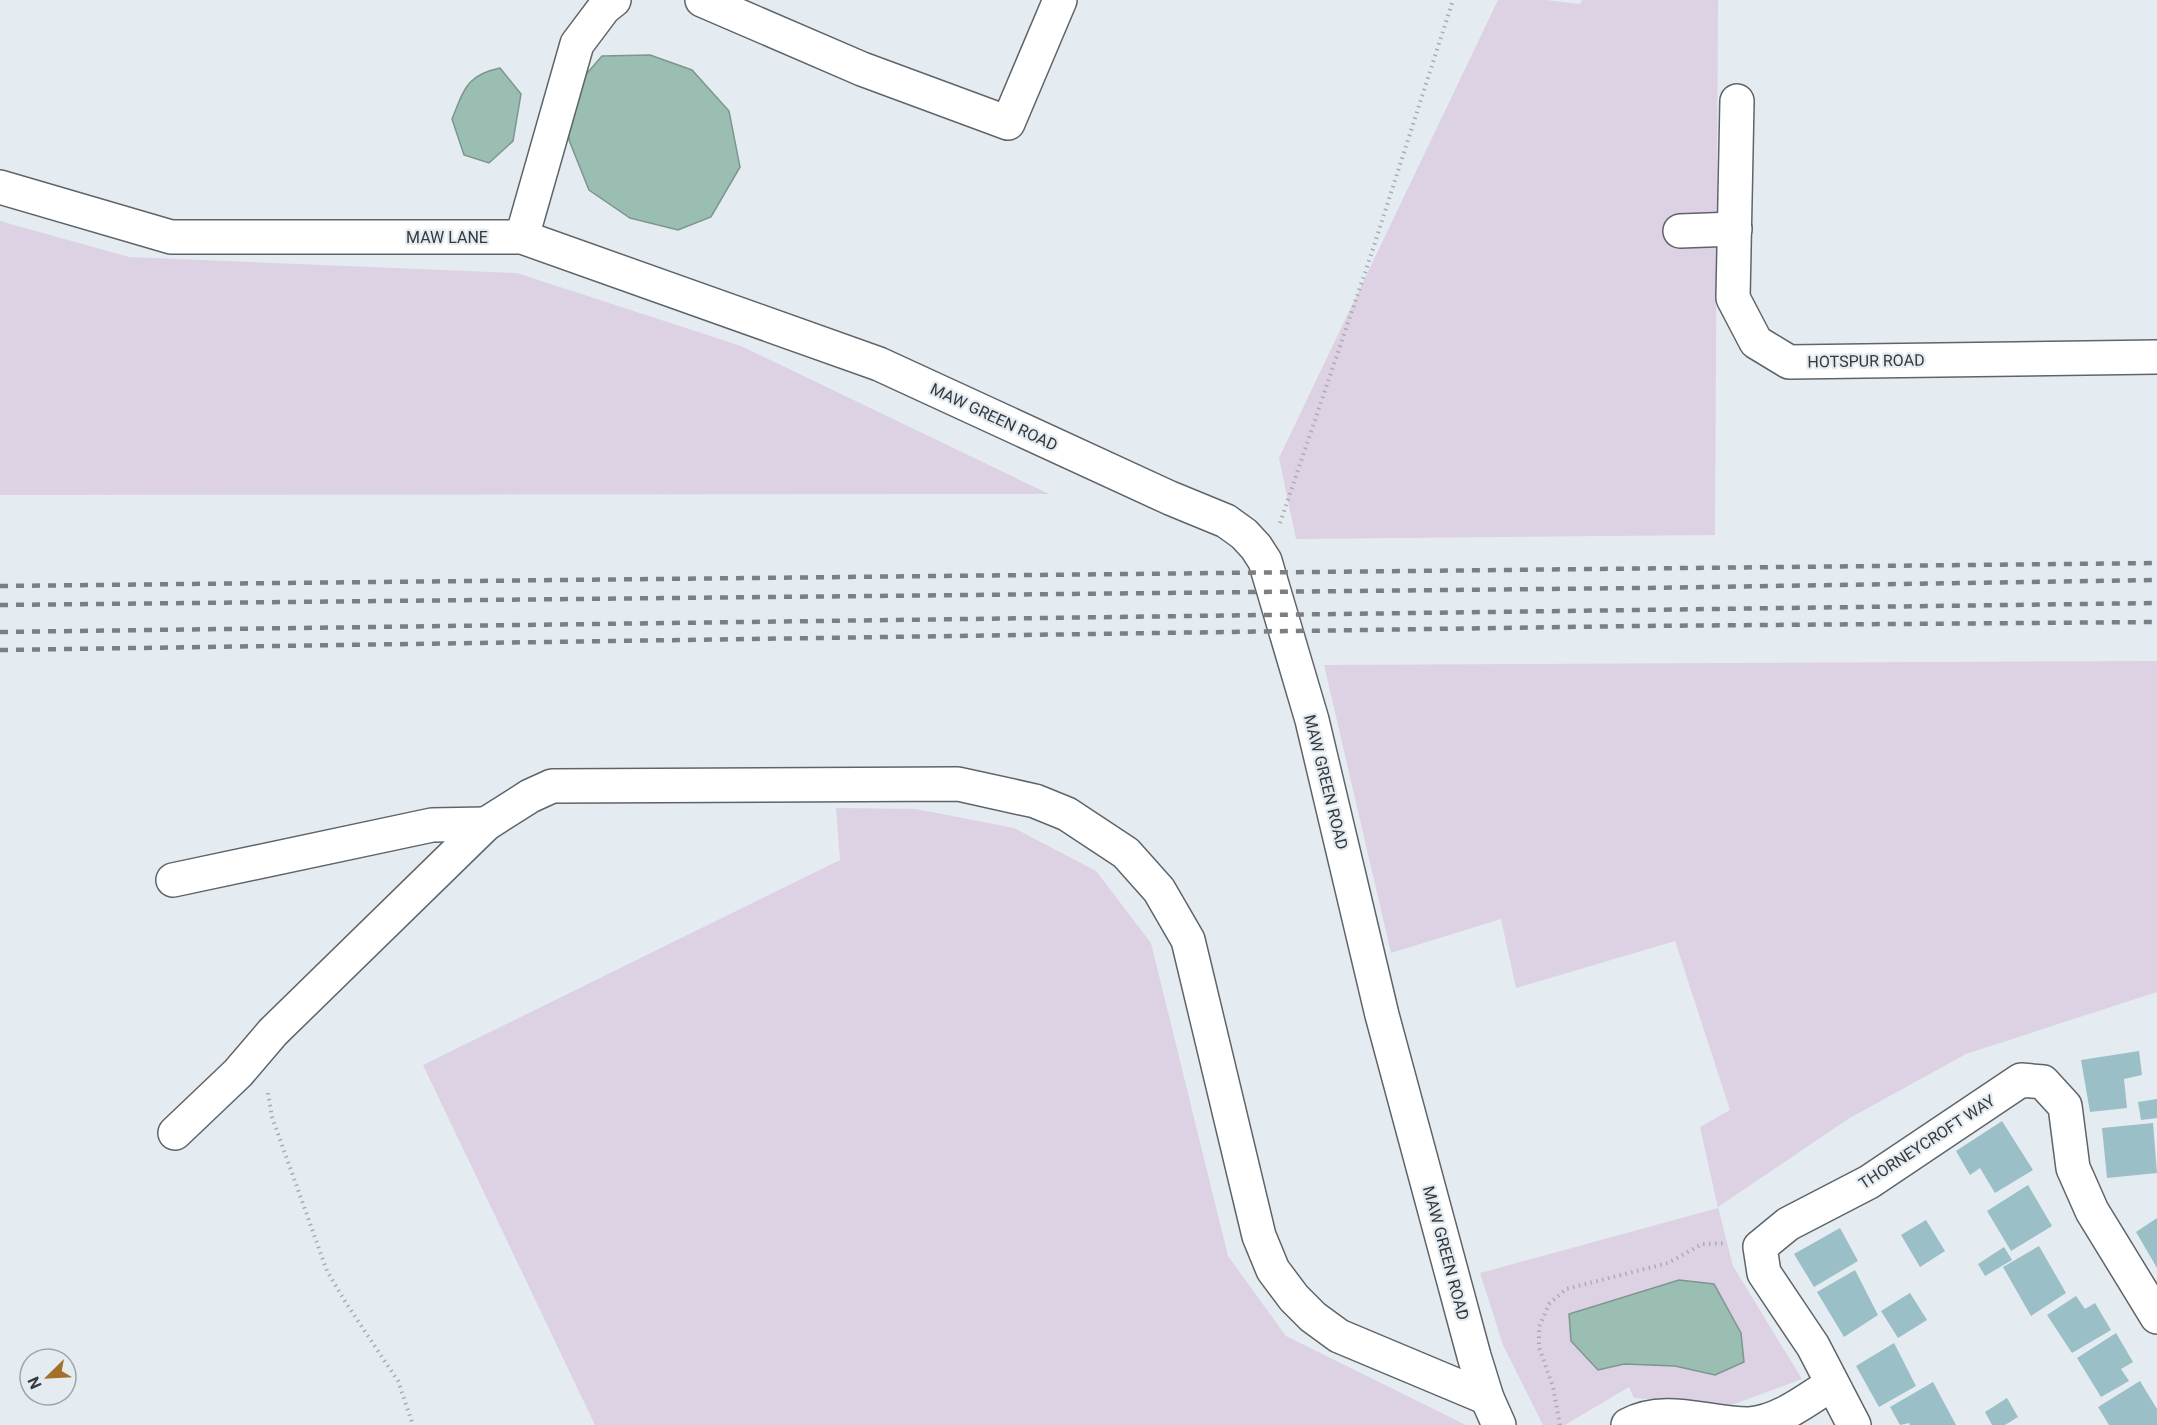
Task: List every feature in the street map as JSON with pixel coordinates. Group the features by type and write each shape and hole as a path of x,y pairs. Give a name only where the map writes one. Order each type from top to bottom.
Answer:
{"street":[{"path":"522,237 577,44 604,8 614,0"},
{"path":"702,0 862,69 1008,123 1060,0"},
{"name":"HOTSPUR ROAD","path":"1737,101 1733,298 1756,342 1789,362 2157,357"},
{"name":"MAW LANE","path":"0,187 171,237 522,237 879,364"},
{"path":"1680,231 1735,230"},
{"name":"MAW GREEN ROAD","path":"879,364 1170,498 1226,521 1244,534 1265,561 1311,720 1382,1015 1493,1411"},
{"path":"175,1133 238,1073 273,1032 486,824 530,796 552,786 958,784 1035,801 1067,814 1126,853 1159,890 1188,940 1259,1236 1273,1270 1294,1298 1313,1317 1338,1336 1493,1411"},
{"path":"173,880 432,825 486,824"},
{"name":"THORNEYCROFT WAY","path":"1760,1247 1788,1224 1869,1182 2021,1080 2043,1082 2065,1106 2073,1168 2092,1210 2157,1317"},
{"path":"1760,1247 1764,1273 1813,1346 1854,1425"},
{"path":"1628,1425 1638,1419 1668,1417 1748,1425 1771,1420 1832,1384"}],"path":[{"path":"1287,502 1371,255 1453,0"},
{"path":"266,1086 272,1117 327,1270 398,1381 413,1425"},
{"path":"1560,1425 1553,1387 1539,1347 1539,1327 1549,1304 1566,1289 1668,1263 1702,1244 1725,1242 1760,1247"}],"shaded area":[{"path":"1498,0 1546,0 1580,4 1582,0 1718,0 1715,535 1296,539 1279,458"},
{"path":"650,55 692,70 729,111 740,167 711,217 678,230 630,218 589,190 569,140 569,94 602,56"},
{"path":"500,68 521,94 513,141 489,163 464,155 452,119 468,85 480,75"},
{"path":"0,221 129,257 517,273 741,346 1049,494 0,495"},
{"path":"2157,661 2157,992 1966,1054 1848,1119 1718,1207 1733,1266 1802,1379 1729,1406 1634,1398 1629,1387 1565,1425 1543,1425 1503,1345 1480,1273 1718,1208 1700,1127 1730,1110 1675,941 1516,988 1501,919 1391,953 1324,665"},
{"path":"836,808 916,809 1014,828 1096,871 1151,943 1228,1256 1286,1336 1466,1425 595,1425 423,1065 840,860"},
{"path":"1679,1280 1714,1284 1741,1333 1744,1362 1715,1375 1675,1366 1624,1364 1598,1370 1571,1341 1569,1314"}],"building":[{"path":"2139,1051 2142,1075 2124,1079 2127,1108 2090,1112 2081,1060"},
{"path":"2157,1099 2157,1118 2141,1120 2138,1102"},
{"path":"2002,1121 2033,1170 1995,1193 1980,1168 1970,1175 1956,1151"},
{"path":"2153,1123 2157,1173 2107,1178 2102,1128"},
{"path":"2028,1185 2052,1226 2011,1251 1987,1211"},
{"path":"2157,1218 2157,1268 2136,1232"},
{"path":"1926,1220 1945,1251 1920,1267 1901,1235"},
{"path":"1840,1228 1858,1261 1814,1287 1794,1254"},
{"path":"2039,1246 2066,1293 2031,1316 2003,1267"},
{"path":"2004,1247 2012,1260 1985,1276 1978,1264"},
{"path":"1855,1270 1878,1315 1844,1337 1817,1292"},
{"path":"1910,1293 1927,1320 1898,1338 1881,1311"},
{"path":"2076,1296 2085,1309 2095,1303 2111,1330 2072,1353 2047,1315"},
{"path":"2116,1333 2133,1362 2121,1369 2129,1381 2101,1397 2077,1358"},
{"path":"1894,1343 1916,1386 1879,1407 1856,1366"},
{"path":"2140,1381 2157,1409 2157,1425 2109,1425 2098,1407"},
{"path":"1933,1382 1956,1425 1910,1425 1909,1423 1900,1425 1890,1407"},
{"path":"2007,1398 2018,1417 2005,1425 1992,1425 1985,1412"}],"railway":[{"path":"0,586 2157,563"},
{"path":"0,605 1640,588 2157,580"},
{"path":"0,632 2157,603"},
{"path":"0,650 1635,626 2157,622"}]}
